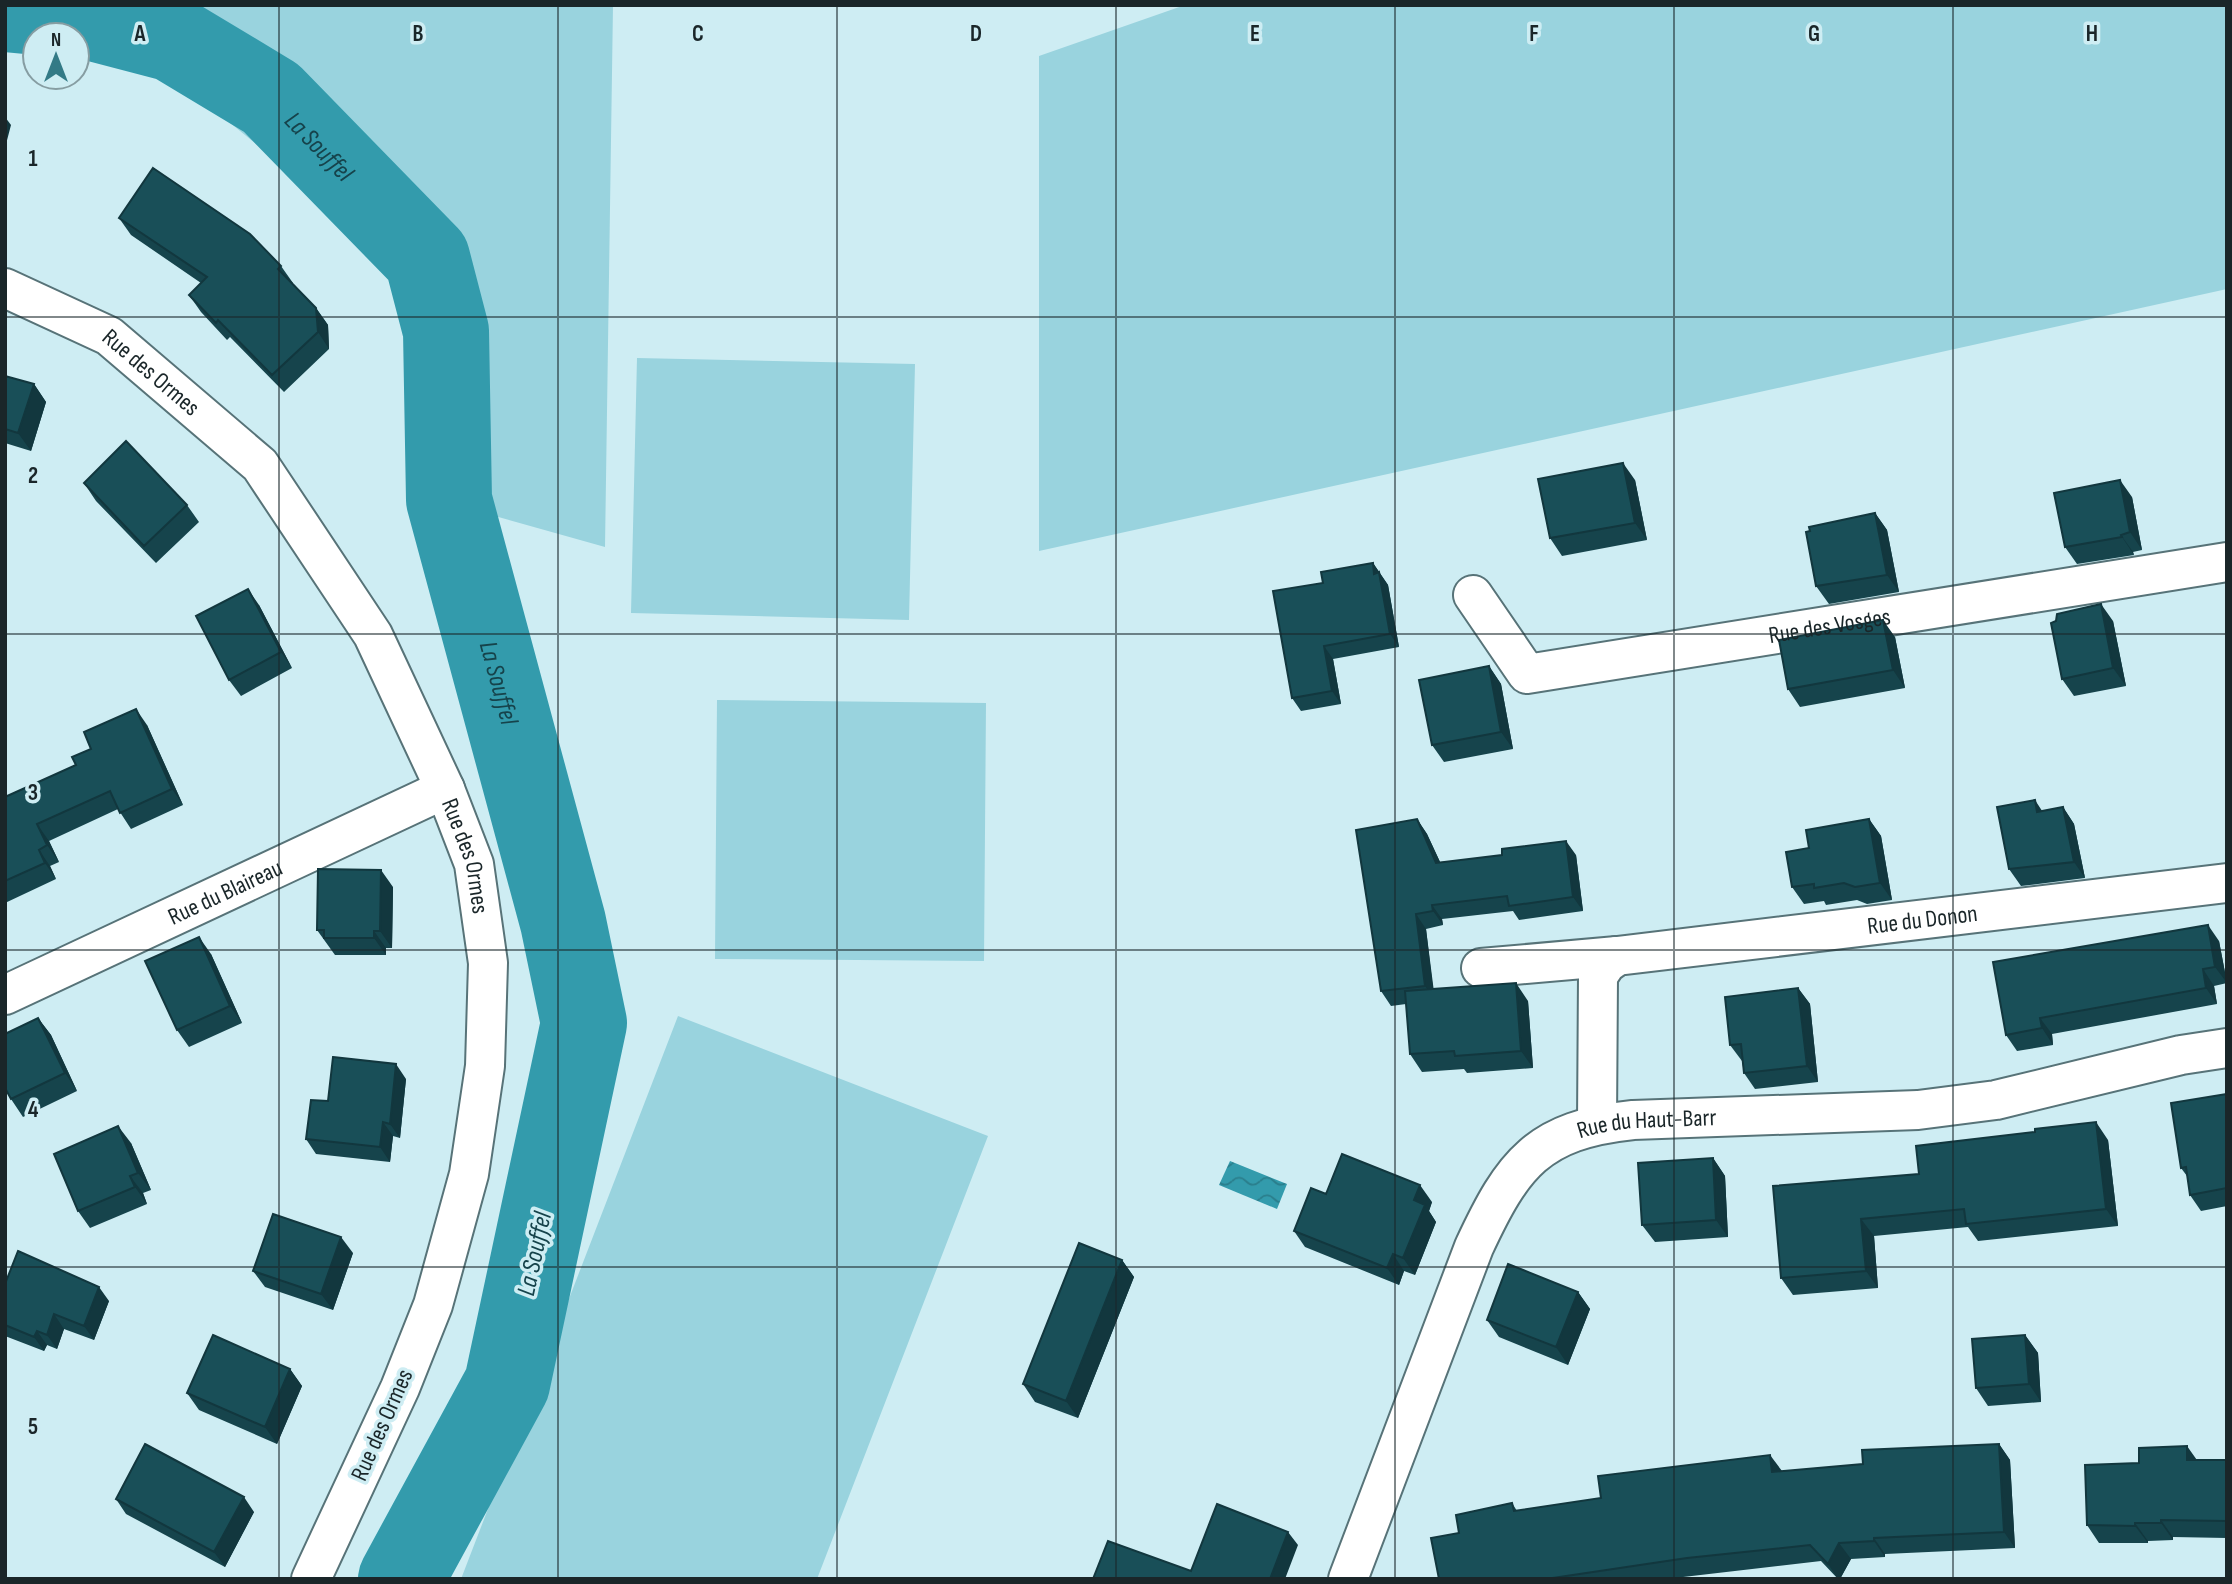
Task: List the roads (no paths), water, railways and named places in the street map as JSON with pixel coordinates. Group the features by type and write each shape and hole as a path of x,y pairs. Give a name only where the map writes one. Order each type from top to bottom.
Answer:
{"street":[{"name":"Rue des Ormes","path":"5,288 109,336 260,465 373,635 445,789 474,864 488,963 485,1066 469,1174 433,1305 400,1388 311,1579"},
{"name":"Rue des Vosges","path":"1473,595 1527,674 2227,562"},
{"name":"Rue du Blaireau","path":"5,995 445,789"},
{"name":"Rue du Donon","path":"1481,968 1617,956 2227,883"},
{"path":"1597,1124 1598,976 1606,964 1617,956"},
{"name":"Rue du Haut-Barr","path":"1348,1579 1474,1247 1489,1214 1521,1166 1544,1145 1567,1133 1597,1124 1633,1120 1918,1110 1996,1100 2143,1063 2227,1048"}],"water":[{"path":"1230,1161 1287,1184 1277,1209 1219,1185"}],"waterway":[{"name":"La Souffel","path":"5,9 89,17 173,39 271,98 427,258 446,331 449,500 563,922 584,1023 507,1384 401,1579"}]}
